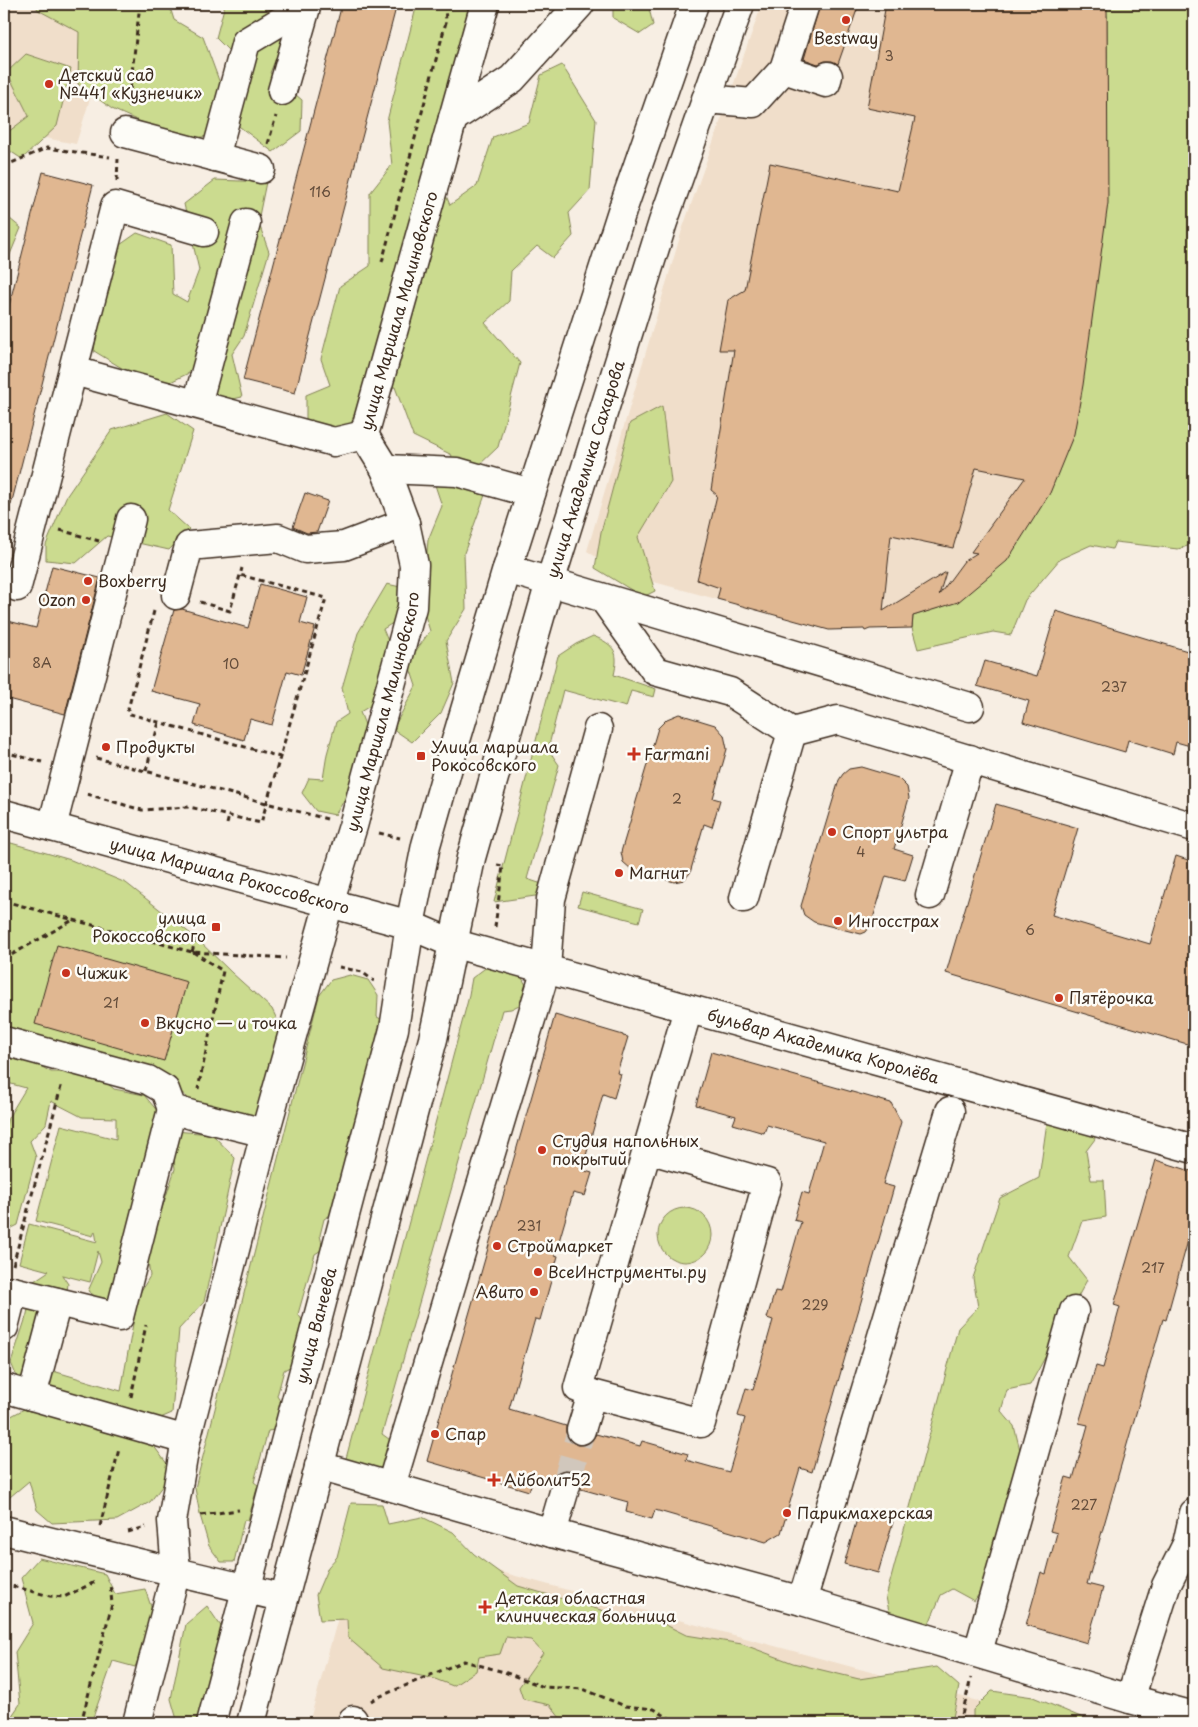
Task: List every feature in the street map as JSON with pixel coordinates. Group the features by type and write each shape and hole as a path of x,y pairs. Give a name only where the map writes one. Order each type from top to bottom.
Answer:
{"main road":[{"name":"улица Маршала Малиновского","path":"136,1723 176,1571 172,1521 186,1440 266,1133 329,903 353,826 412,607 414,565 405,523 385,469 364,435 485,4"},
{"path":"452,118 512,78 580,4"},
{"path":"410,925 426,844 507,569 622,211 694,4"},
{"name":"улица Академика Сахарова","path":"452,943 471,858 550,582 663,222 740,4"},
{"path":"706,99 753,103 784,69 805,4"},
{"path":"215,157 246,42 306,5"},
{"path":"282,91 306,5"},
{"path":"784,69 826,83 828,76"},
{"path":"122,146 215,157 261,169"},
{"path":"17,587 115,206 204,232"},
{"path":"196,404 246,223"},
{"path":"74,371 334,442 364,435"},
{"path":"385,469 457,472 531,493"},
{"path":"52,827 131,519"},
{"path":"176,595 189,546 278,538 305,549 344,546 405,523"},
{"path":"507,569 970,707"},
{"path":"603,598 655,672 730,692 792,732 838,720 1194,826"},
{"path":"391,1486 546,969 551,899 598,729"},
{"path":"744,898 792,732"},
{"path":"930,895 970,760"},
{"name":"улица Маршала Рокоссовского","path":"4,814 410,925 452,943"},
{"name":"улица Ванеева","path":"211,1723 394,1029 410,925"},
{"path":"251,1723 433,1039 452,943"},
{"name":"бульвар Академика Королёва","path":"452,943 1194,1149"},
{"path":"648,1149 767,1183 701,1423 592,1394 578,1388 688,1009"},
{"path":"4,1041 148,1080 165,1090 172,1109 119,1317 13,1291 4,1327"},
{"path":"172,1109 266,1133"},
{"path":"802,1601 950,1110"},
{"path":"32,1396 57,1302"},
{"path":"978,1652 1074,1311"},
{"path":"4,1388 186,1440"},
{"path":"581,1430 592,1394"},
{"path":"319,1466 552,1534 802,1601 978,1652 1130,1699 1194,1716"},
{"path":"552,1534 566,1485"},
{"path":"1130,1699 1166,1586 1190,1546 1194,1513"},
{"path":"4,1530 107,1566 176,1571 284,1598"}],"path":[{"path":"4,166 47,148 122,146 140,4"},
{"path":"383,259 446,22 445,4"},
{"path":"34,523 93,539"},
{"path":"249,540 230,611 159,591 127,713 280,757"},
{"path":"62,787 142,810 189,807 261,823 326,598 240,575"},
{"path":"146,771 159,722"},
{"path":"4,752 40,761"},
{"path":"113,763 123,765"},
{"path":"227,824 229,816"},
{"path":"4,901 192,952 314,959 362,972 378,984"},
{"path":"4,959 74,919"},
{"path":"192,952 196,938"},
{"path":"11,1273 69,1058"},
{"path":"200,1515 247,1509"},
{"path":"4,1584 50,1596 64,1597 94,1584 107,1566"},
{"path":"81,1723 112,1604 107,1566"},
{"path":"960,1723 978,1652"},
{"path":"353,1721 374,1698 464,1661 504,1672 544,1687 583,1689 624,1706 654,1709 674,1721 683,1723"},
{"path":"916,1723 925,1719 961,1718 970,1723"}],"shaded area":[{"name":"Детский сад №441 «Кузнечик»","path":"4,4 67,4 106,47 76,144 40,137 4,155"},
{"path":"762,4 1108,4 1108,203 1050,493 912,628 829,630 621,573 587,551 682,230"},
{"name":"Детская областная клиническая больница","path":"361,1534 1059,1723 309,1723"}],"green space":[{"path":"35,4 169,4 174,20 203,37 221,86 216,135 181,140 112,109 78,84 79,32 38,10"},
{"path":"225,4 276,4 289,26 270,73 302,100 301,131 273,152 236,124 248,70 216,38"},
{"path":"417,4 473,4 432,162 450,205 477,186 493,137 529,123 541,75 562,65 596,120 590,190 569,213 573,236 553,258 537,246 511,271 509,301 485,323 520,363 498,447 476,468 485,495 464,553 466,609 446,641 454,683 441,713 412,742 393,729 416,686 408,662 430,631 422,606 428,540 442,506 435,485 452,455 413,436 395,387 373,389 361,421 328,434 306,422 306,395 330,385 321,359 340,286 370,266 370,193 392,165 387,121"},
{"path":"613,4 648,4 653,25 640,34 613,18"},
{"path":"1101,4 1194,4 1194,544 1178,549 1115,542 1112,549 1091,545 1060,559 1025,600 1011,635 993,632 918,649 912,628 913,616 937,608 1047,496 1098,76 1107,58 1107,16"},
{"path":"26,54 71,69 57,126 22,159 4,147 4,133 29,116 7,72"},
{"path":"215,180 266,182 258,221 269,252 244,336 232,354 242,397 220,402 193,371 156,389 94,351 107,254 137,233 171,245 173,294 187,302 199,270 184,204"},
{"path":"4,214 21,228 4,269"},
{"path":"662,406 671,482 638,537 655,591 643,597 595,568 601,532 630,423"},
{"path":"167,413 193,431 168,510 189,529 169,550 107,536 76,563 46,560 46,545 66,497 112,430"},
{"path":"387,584 405,588 401,618 383,629 391,648 380,700 360,712 369,735 356,781 335,815 316,811 302,793 309,778 323,779 327,754 336,722 348,714 342,688 358,633"},
{"path":"593,636 607,643 614,651 616,661 614,675 656,689 654,697 631,691 626,707 563,690 548,749 559,765 527,879 545,885 542,895 494,902 558,656"},
{"path":"4,841 71,860 126,883 196,938 272,1009 282,1030 260,1127 194,1107 186,1096 158,1075 4,1034"},
{"path":"582,892 643,909 639,922 578,906"},
{"path":"488,966 518,971 526,985 521,1004 511,1009 502,1010 382,1434 393,1442 388,1481 344,1466 468,1000 472,978"},
{"path":"350,975 368,980 378,995 377,1017 383,1020 351,1165 339,1181 338,1210 324,1219 320,1235 323,1249 315,1254 298,1314 311,1333 305,1359 284,1370 277,1396 286,1411 281,1429 268,1431 254,1482 258,1485 248,1520 244,1520 234,1562 221,1562 209,1546 195,1488 319,996 331,980"},
{"path":"4,1052 21,1055 51,1072 94,1072 114,1089 144,1095 174,1131 212,1134 235,1158 204,1302 179,1329 172,1413 149,1423 22,1389 11,1363 27,1314 34,1281 49,1271 19,1263 29,1224 97,1242 95,1231 93,1236 36,1221 61,1125 116,1139 116,1118 82,1117 51,1101 46,1124 30,1141 36,1157 18,1225 4,1232 4,1132 8,1118 26,1088 4,1082","holes":["173,1148 175,1169 147,1254 150,1276 138,1296 121,1391 43,1368 61,1329 68,1284 62,1275 90,1282 98,1251 101,1262 88,1291 107,1305 128,1291"]},
{"path":"1086,1115 1095,1139 1086,1151 1091,1180 1104,1180 1106,1217 1082,1221 1069,1257 1087,1280 1030,1385 1007,1390 1001,1411 1014,1426 1028,1482 997,1569 974,1601 952,1589 941,1595 928,1626 890,1616 886,1597 958,1328 978,1307 973,1278 1000,1198 1039,1178 1047,1122"},
{"path":"685,1208 695,1210 704,1216 710,1225 712,1235 710,1245 704,1254 695,1260 685,1262 675,1260 666,1254 660,1245 658,1235 660,1225 666,1216 675,1210"},
{"path":"26,1408 153,1445 173,1472 150,1502 117,1520 52,1523 37,1510 29,1481 4,1502 4,1420"},
{"name":"Детская областная клиническая больница","path":"351,1503 382,1504 388,1524 422,1517 453,1532 474,1554 518,1586 618,1615 650,1617 686,1635 742,1644 793,1663 859,1679 937,1667 959,1686 952,1723 597,1723 560,1718 550,1705 523,1699 519,1687 543,1653 531,1640 506,1637 500,1654 479,1657 476,1671 453,1686 435,1679 383,1668 348,1638 347,1619 320,1620 316,1595 328,1567 337,1557"},
{"path":"39,1558 105,1574 115,1594 145,1589 155,1618 135,1667 113,1661 91,1723 7,1723 20,1704 15,1652 33,1623 21,1578"},
{"path":"207,1606 227,1635 200,1723 178,1723 171,1699 186,1624"},
{"path":"992,1691 1033,1697 1095,1723 973,1723 973,1710"}],"building":[{"path":"342,4 397,4 295,393 243,380"},
{"path":"820,4 859,4 838,64 832,61 825,61 818,64 804,59"},
{"path":"886,4 1107,4 1108,203 1083,385 1074,434 1050,493 1007,561 958,602 913,616 912,628 870,629 865,631 864,629 829,630 717,599 720,588 697,580 717,495 711,490 734,350 719,350 728,300 745,290 770,163 898,191 915,118 867,108","holes":["976,468 1025,478 971,552 977,553 964,561 939,595 946,572 883,611 891,535 953,548"]},
{"path":"43,172 93,185 11,505 4,505 4,325"},
{"path":"305,493 328,501 317,532 307,533 293,527"},
{"path":"52,566 100,578 65,714 4,698 4,620 36,628"},
{"path":"260,584 307,597 300,623 315,627 301,675 287,671 272,725 250,719 244,740 194,725 200,704 151,691 174,610 182,609 248,628"},
{"path":"1056,611 1194,653 1194,747 1176,742 1173,754 1128,740 1125,752 1023,722 1029,701 977,686 985,661 1037,676"},
{"path":"679,714 715,725 724,735 727,749 713,798 720,800 712,827 704,824 690,873 684,880 674,882 631,869 623,862 621,852 658,728 667,719"},
{"path":"861,767 898,778 907,787 909,798 894,849 913,855 905,881 886,876 871,925 866,932 861,934 814,922 804,915 801,906 839,780 849,769"},
{"path":"996,804 1078,828 1052,915 1150,944 1176,856 1194,862 1194,1046 946,973"},
{"path":"57,945 187,982 164,1061 35,1024"},
{"path":"555,1015 628,1037 617,1073 621,1074 614,1098 603,1094 582,1170 592,1173 585,1196 573,1193 555,1255 558,1256 540,1320 535,1319 509,1409 566,1426 569,1440 577,1445 591,1442 596,1434 640,1446 642,1441 688,1454 686,1460 729,1472 745,1418 738,1416 746,1388 753,1390 773,1320 767,1318 775,1291 781,1292 801,1222 794,1220 802,1192 809,1194 824,1141 767,1125 764,1133 733,1124 736,1116 696,1105 711,1052 891,1103 901,1122 883,1184 894,1187 812,1472 800,1468 781,1533 766,1542 655,1510 652,1519 626,1512 628,1502 581,1489 581,1481 578,1475 570,1470 562,1470 556,1473 551,1481 534,1476 529,1491 427,1461"},
{"path":"1156,1160 1194,1172 1194,1219 1166,1320 1163,1319 1087,1584 1103,1588 1087,1643 1026,1625 1041,1572 1046,1574 1057,1533 1050,1531 1066,1477 1073,1479 1088,1425 1079,1423 1096,1366 1103,1368 1120,1307 1114,1305"},
{"path":"859,1512 893,1522 878,1573 844,1564"}],"tunnel":[{"path":"566,1485 581,1430"}],"place":[{"name":"Bestway","path":"846,20"},
{"name":"Детский сад №441 «Кузнечик»","path":"49,84"},
{"name":"Boxberry","path":"88,581"},
{"name":"Ozon","path":"86,600"},
{"name":"Продукты","path":"106,747"},
{"name":"Farmani","path":"634,754"},
{"name":"Улица маршала Рокосовского","path":"421,756"},
{"name":"Спорт ультра","path":"832,832"},
{"name":"Магнит","path":"619,873"},
{"name":"Ингосстрах","path":"838,921"},
{"name":"улица Рокоссовского","path":"216,927"},
{"name":"Чижик","path":"66,973"},
{"name":"Пятёрочка","path":"1059,998"},
{"name":"Вкусно — и точка","path":"145,1023"},
{"name":"Студия напольных покрытий","path":"542,1150"},
{"name":"Строймаркет","path":"497,1246"},
{"name":"ВсеИнструменты.ру","path":"538,1272"},
{"name":"Авито","path":"534,1292"},
{"name":"Спар","path":"435,1434"},
{"name":"Айболит52","path":"494,1480"},
{"name":"Парикмахерская","path":"787,1513"},
{"name":"Детская областная клиническая больница","path":"485,1607"}]}
